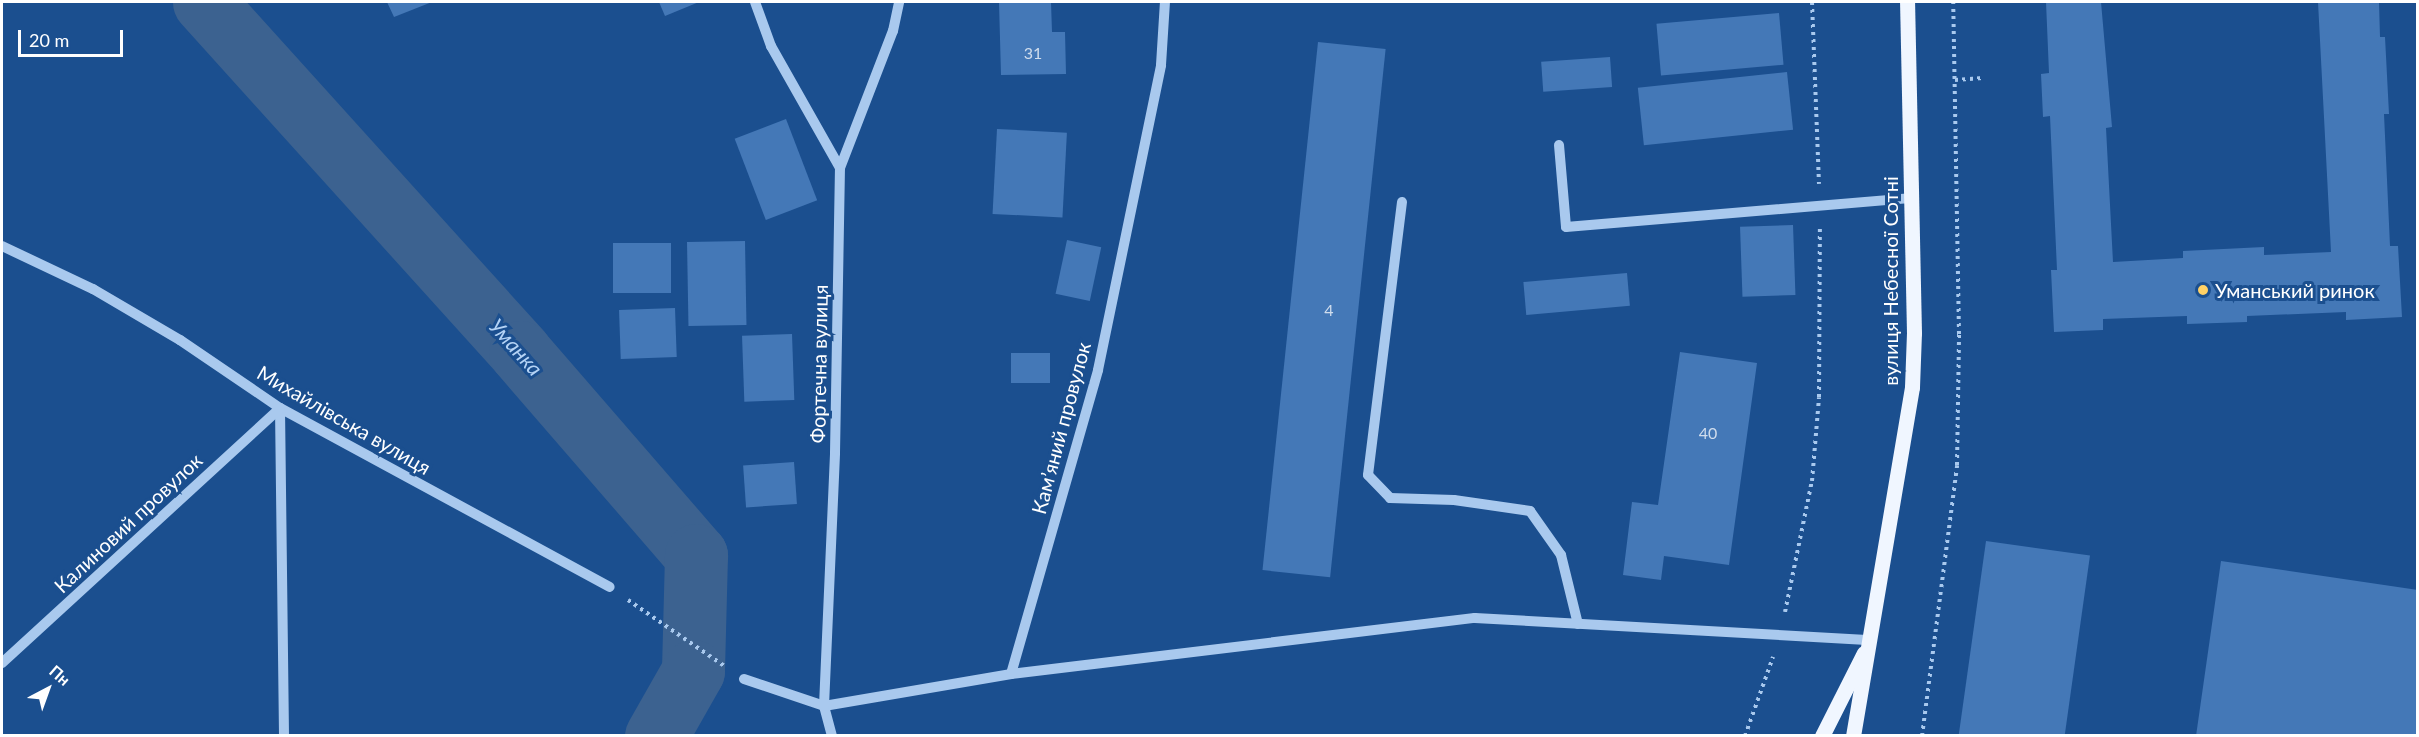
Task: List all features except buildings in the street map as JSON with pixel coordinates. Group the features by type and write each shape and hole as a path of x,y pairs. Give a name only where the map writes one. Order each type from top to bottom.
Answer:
{"main road":[{"name":"вулиця Небесної Сотні","path":"1853,735 1871,640 1912,387 1912,198 1907,2"},
{"path":"1822,735 1871,640"}],"street":[{"path":"755,2 771,46 840,168"},
{"name":"Фортечна вулиця","path":"832,735 824,706 836,453 840,168 893,31 899,2"},
{"name":"Камʼяний провулок","path":"1011,674 1098,370 1161,65 1165,2"},
{"path":"1559,146 1566,228 1912,198"},
{"path":"1402,202 1368,475 1389,498 1454,500 1530,511 1562,555 1578,624"},
{"name":"Михайлівська вулиця","path":"2,246 93,289 180,340 279,408 609,587"},
{"path":"279,408 284,735"},
{"name":"Калиновий провулок","path":"2,663 279,408"},
{"path":"744,679 824,706 1011,674 1475,618 1871,640"}],"path":[{"path":"1745,735 1779,635 1812,481 1820,397 1820,207 1812,2"},
{"path":"1922,735 1957,465 1959,334 1953,2"},
{"path":"1955,80 1983,78"},
{"path":"609,587 744,679"}],"waterway":[{"name":"Уманка","path":"204,2 520,352 696,555 693,671 656,736"}],"place":[{"name":"Уманський ринок","path":"2203,290"}]}
